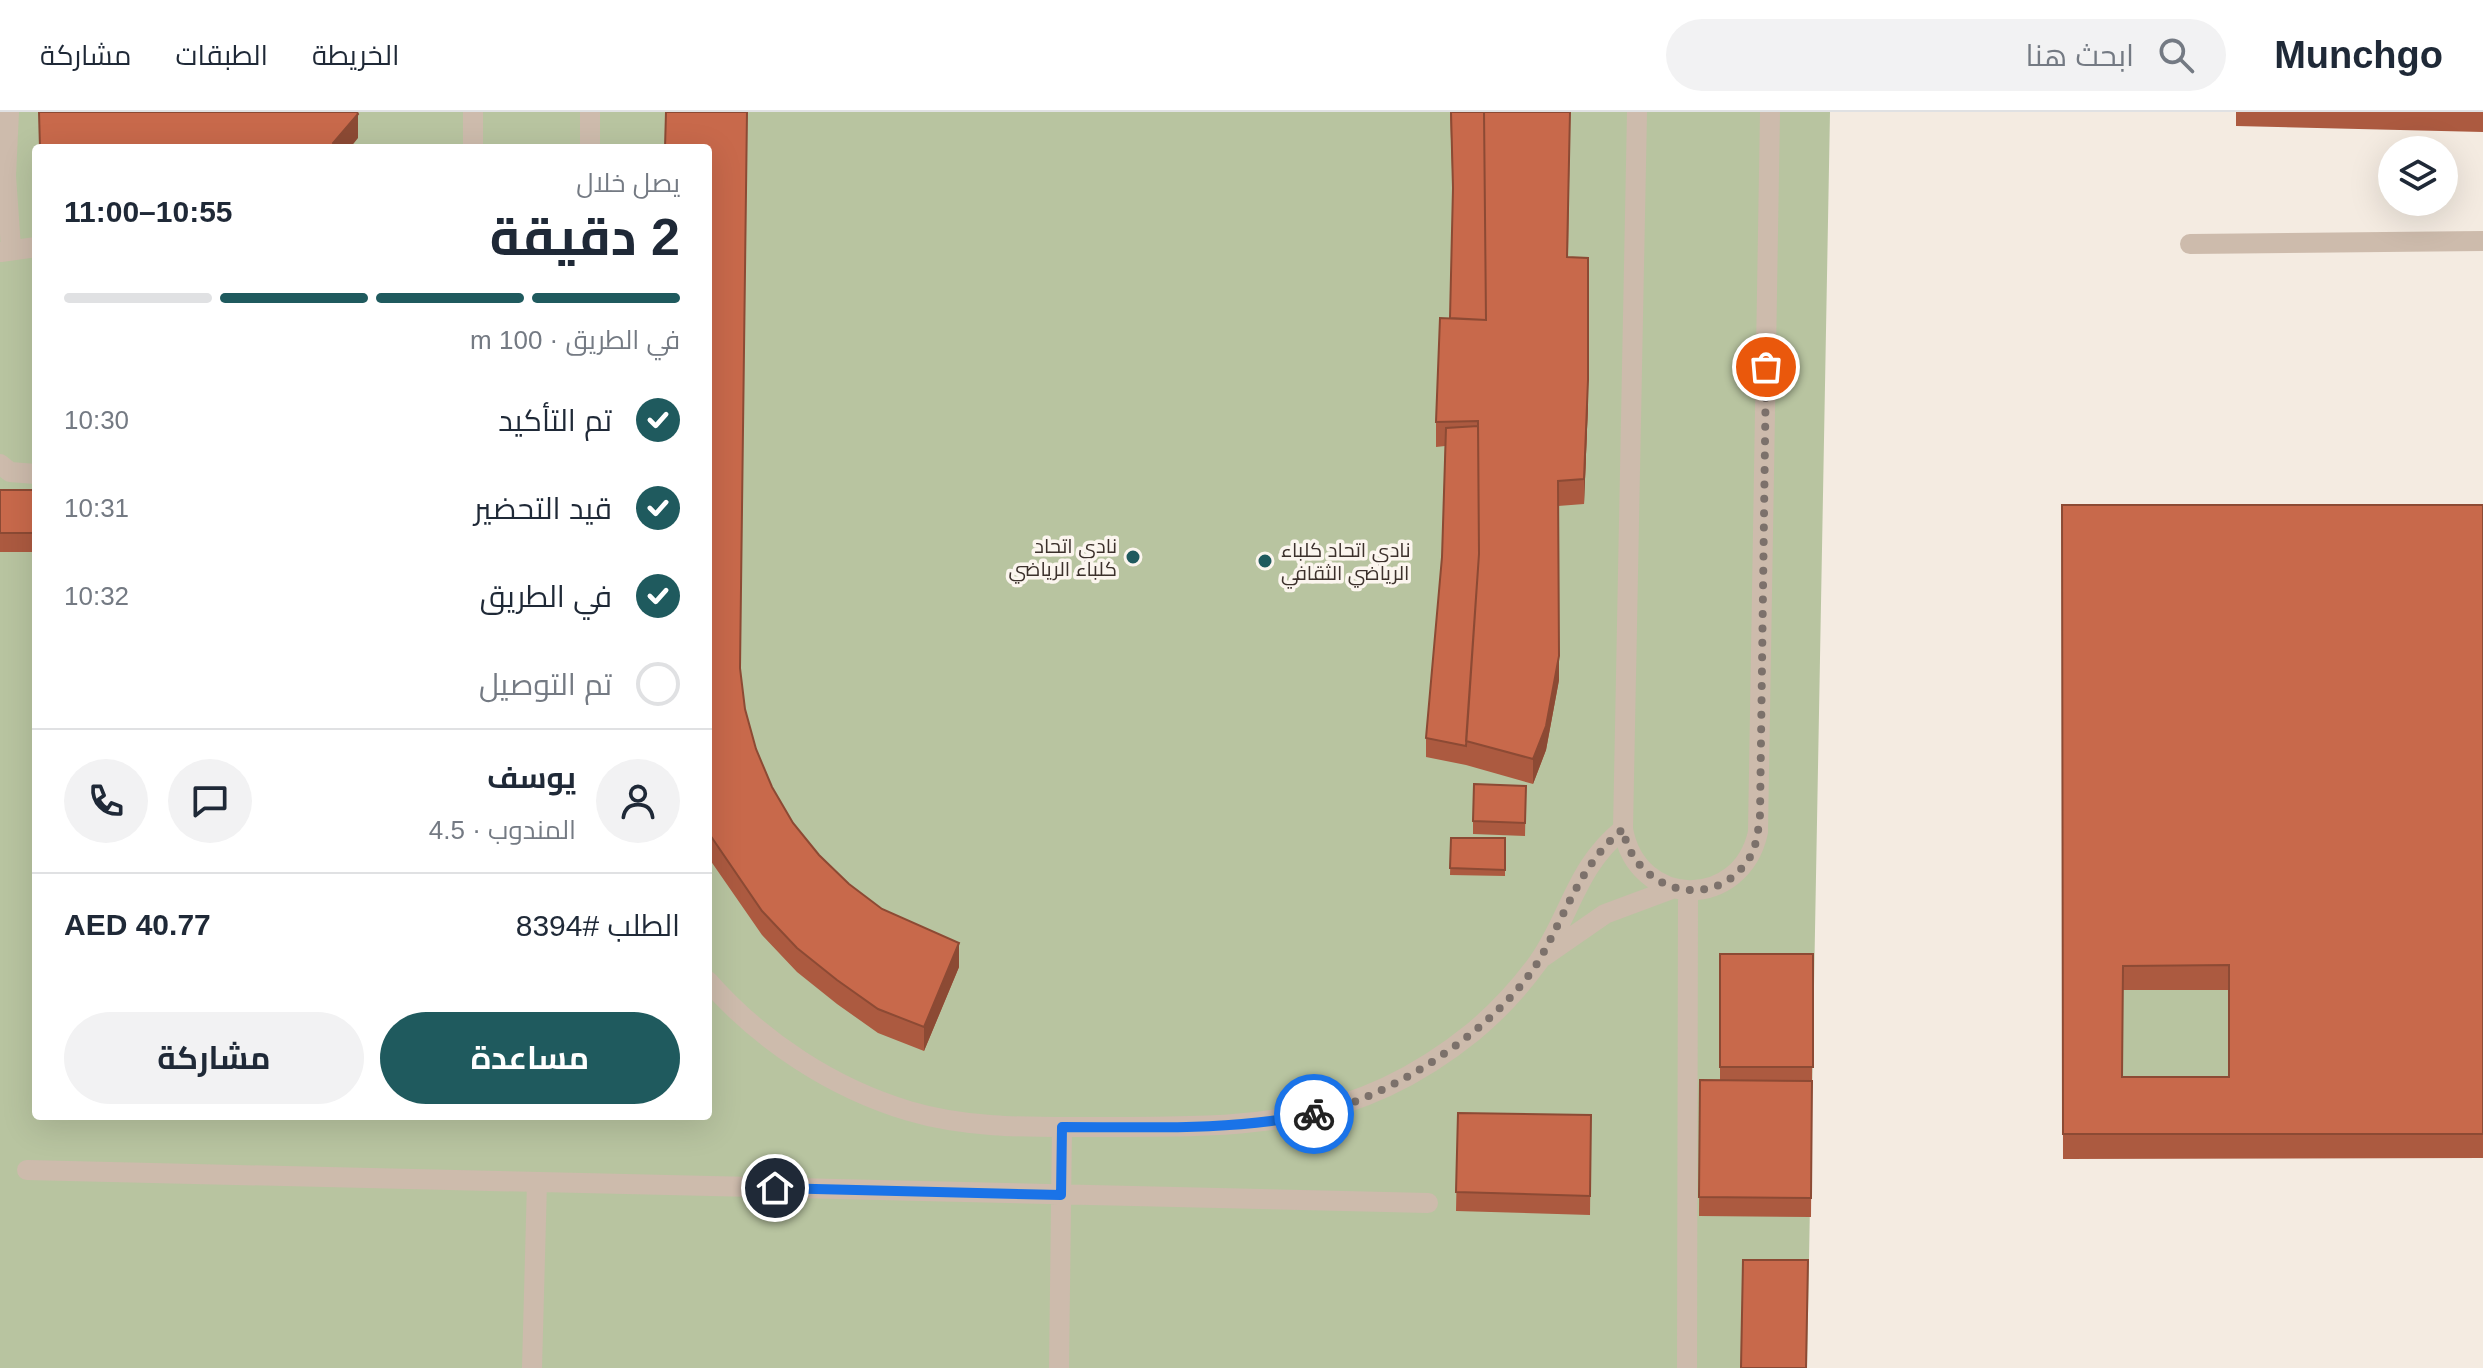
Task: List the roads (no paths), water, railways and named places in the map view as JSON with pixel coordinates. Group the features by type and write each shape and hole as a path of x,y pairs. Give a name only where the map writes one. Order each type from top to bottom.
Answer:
{"lane":[{"path":"9,112 6,250 32,247"},
{"path":"473,112 473,144"},
{"path":"590,112 590,144"},
{"path":"1637,112 1623,829 1625,844 1643,872 1680,890"},
{"path":"712,985 766,1036 810,1067 858,1092 909,1111 961,1123 1062,1127 1215,1127 1269,1123 1321,1112 1373,1094 1426,1066 1474,1031 1539,960 1605,914 1637,899 1680,890 1705,889 1735,875 1747,862 1758,832 1770,112"},
{"path":"2190,244 2483,241"},
{"path":"0,464 10,472 32,474"},
{"path":"1539,960 1585,869 1623,829"},
{"path":"1680,890 1687,1368"},
{"path":"1059,1368 1062,1127"},
{"path":"27,1170 1428,1203"},
{"path":"532,1368 537,1182"}],"place":[{"name":"نادي اتحاد كلباء الرياضي","path":"1133,557"},
{"name":"نادي اتحاد كلباء الرياضي الثقافي","path":"1265,561"}]}
